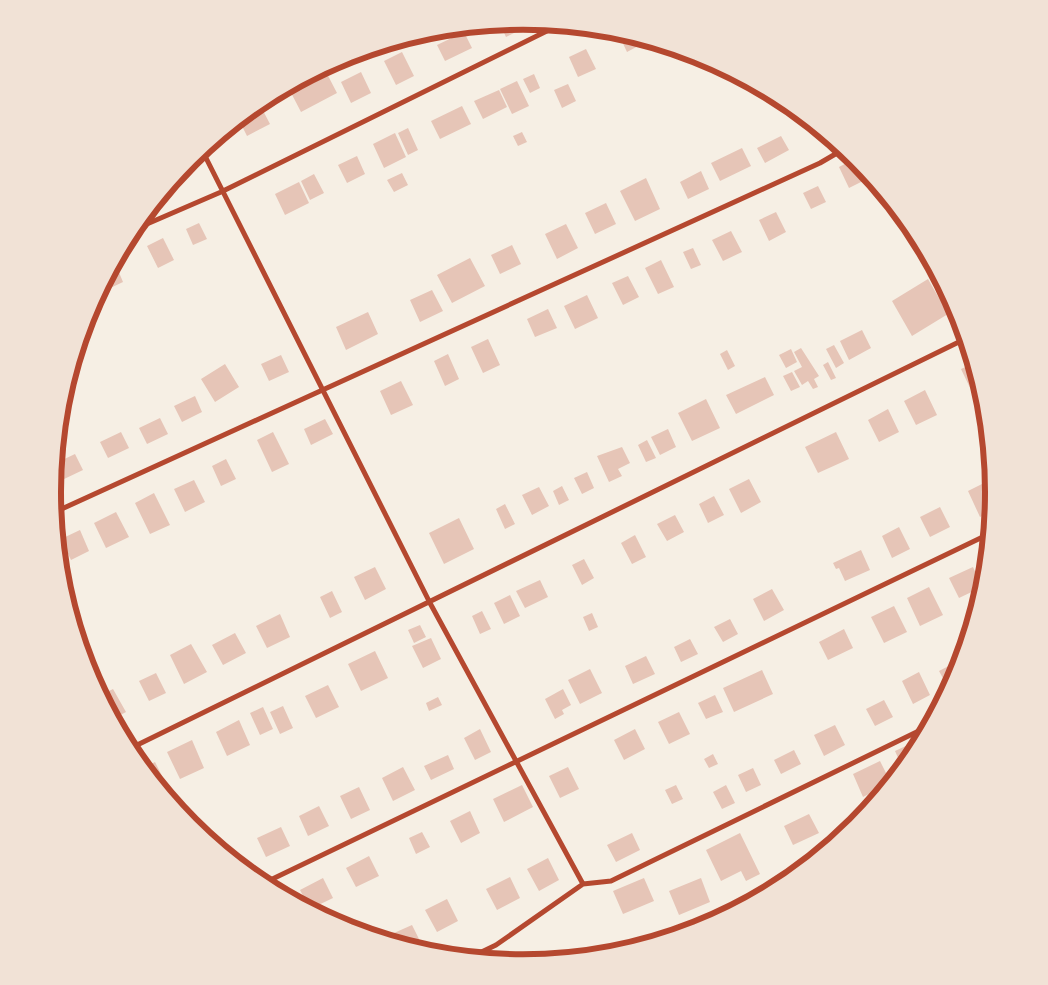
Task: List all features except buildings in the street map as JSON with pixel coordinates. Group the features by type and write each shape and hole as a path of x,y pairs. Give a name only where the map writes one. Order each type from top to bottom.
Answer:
{"street":[{"path":"148,223 221,192 547,31"},
{"path":"62,509 820,163 838,153"},
{"path":"205,157 221,192 324,390 430,603 583,884"},
{"path":"137,745 961,341"},
{"path":"271,880 985,536"},
{"path":"480,953 496,945 583,884 611,881 921,730"}]}
